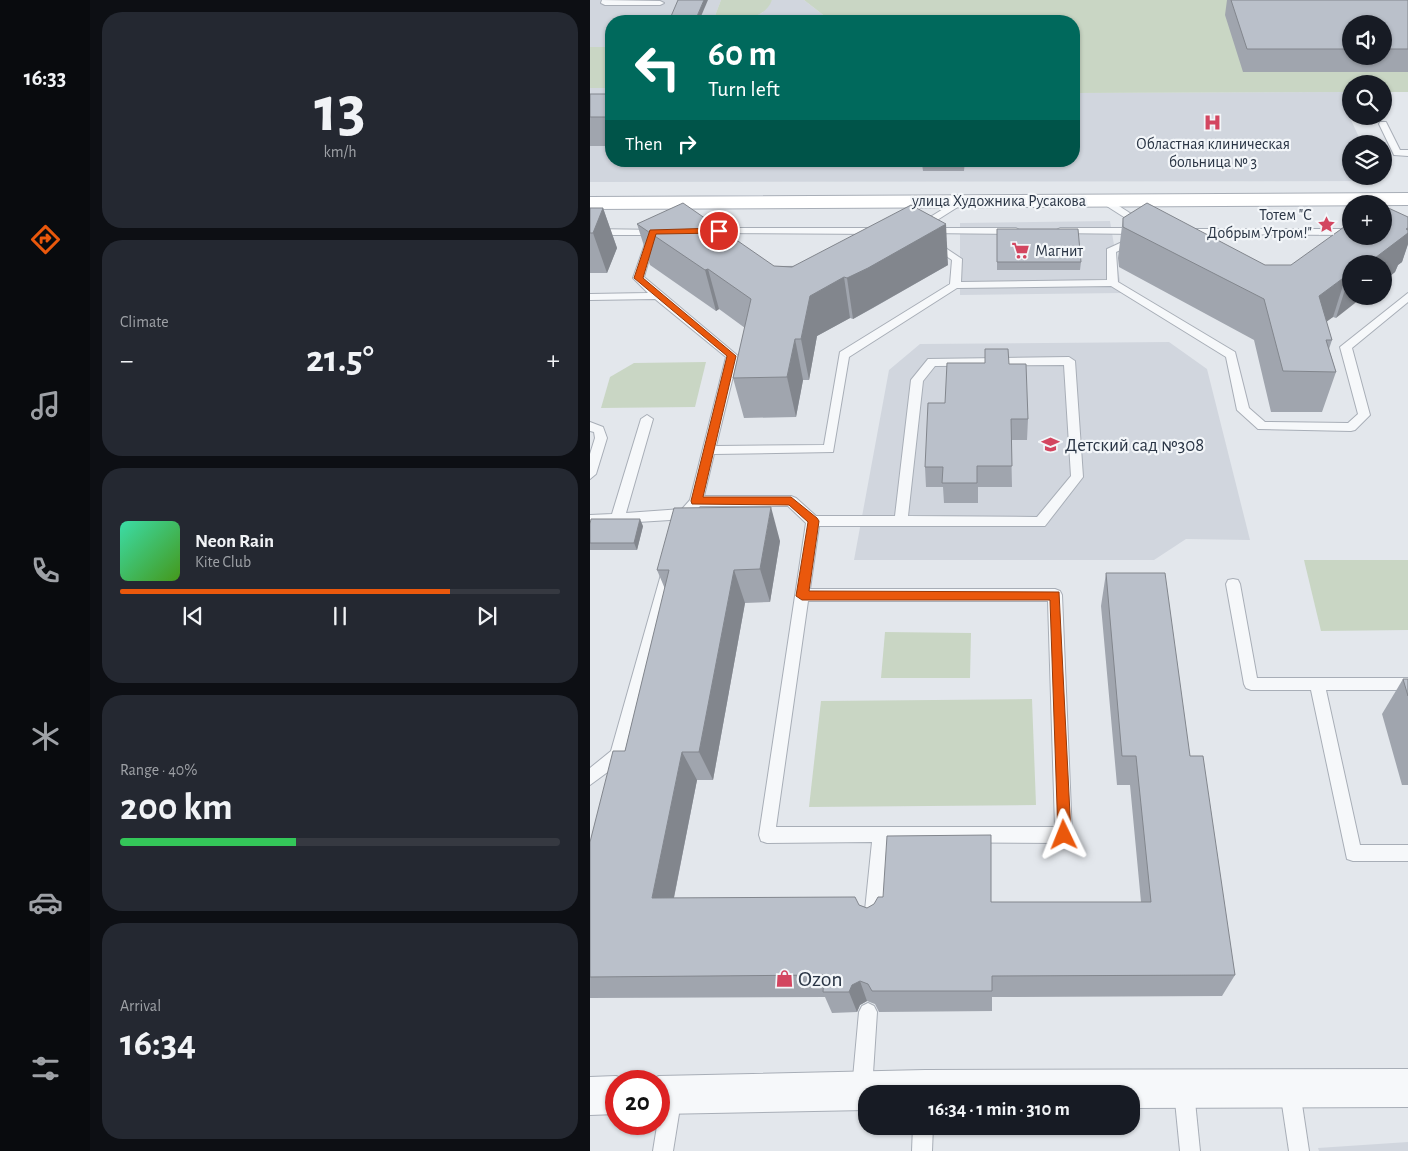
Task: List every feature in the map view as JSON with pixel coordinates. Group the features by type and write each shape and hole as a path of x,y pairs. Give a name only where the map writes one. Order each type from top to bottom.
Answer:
{"street":[{"name":"улица Художника Русакова","path":"1392,201 1408,199"},
{"name":"улица Художника Русакова","path":"590,203 1342,202"},
{"path":"1140,1089 1408,1088"},
{"path":"670,1095 858,1090"},
{"path":"590,1096 605,1095"}],"lane":[{"path":"606,0 605,2 660,2"},
{"path":"1383,125 1397,153 1408,153"},
{"path":"913,231 961,201"},
{"path":"1105,201 1149,233"},
{"path":"691,231 894,231"},
{"path":"719,231 734,242"},
{"path":"913,231 1029,231"},
{"path":"913,231 957,259 955,285"},
{"path":"1049,231 1149,233"},
{"path":"590,232 672,232"},
{"path":"653,232 638,278 732,356 696,501 686,514 680,532"},
{"path":"1175,232 1342,232"},
{"path":"1113,283 1111,251 1149,233"},
{"path":"1329,244 1342,236"},
{"path":"709,450 829,449 844,355 955,285 1113,283 1231,355 1244,410 1262,426 1351,427 1364,415 1346,347 1408,296"},
{"path":"590,297 658,296"},
{"path":"696,501 791,501 814,521 1040,522 1077,477 1069,361 932,362 917,380 901,521"},
{"path":"618,517 647,419"},
{"path":"590,426 599,430 601,438 590,474"},
{"path":"590,520 686,514"},
{"path":"802,596 1055,596 1064,835 766,835 802,596 814,521"},
{"path":"590,778 618,755 673,560"},
{"path":"1233,584 1251,684 1408,684"},
{"path":"1317,684 1354,853 1408,853"},
{"path":"873,921 881,834"},
{"path":"862,1085 868,1012"},
{"path":"1184,1088 1190,1151"},
{"path":"1290,1088 1299,1151"},
{"path":"663,1151 664,1135"},
{"path":"922,1151 923,1135"}],"shaded area":[{"path":"590,0 721,0 715,15 605,15 605,47 590,47"},
{"path":"772,0 804,0 823,15 756,15 762,13"},
{"name":"Областная клиническая больница № 3","path":"590,88 605,88 605,167 1080,167 1080,93 1342,92 1342,125 1353,125 1358,135 1342,135 1342,181 590,182"},
{"path":"1110,221 1122,293 960,295 960,223"},
{"name":"Детский сад №308","path":"1169,342 1207,369 1250,540 1186,539 1154,560 854,560 889,370 920,344"},
{"path":"1408,1142 1408,1151 1319,1151 1318,1148"}],"green space":[{"path":"721,0 772,0 768,7 757,15 715,15"},
{"path":"804,0 1408,0 1408,92 1392,92 1392,75 1342,75 1342,92 1080,93 1080,15 823,15"},
{"path":"590,47 605,47 605,88 590,88"},
{"path":"706,362 695,407 601,408 610,377 634,363"},
{"path":"1304,560 1408,560 1408,630 1321,631"},
{"path":"885,632 971,633 970,678 881,678"},
{"path":"1032,699 1036,805 809,807 821,701"}],"building":[{"path":"678,0 704,0 698,15 672,15"},
{"path":"1231,0 1408,0 1408,49 1392,49 1392,15 1342,15 1342,49 1247,49"},
{"path":"590,94 605,94 605,117 590,117"},
{"path":"683,203 774,266 792,267 911,205 946,224 868,268 847,278 844,277 810,296 801,339 795,339 787,377 733,378 751,299 637,224"},
{"path":"1147,203 1265,265 1291,265 1342,228 1342,245 1392,245 1392,210 1408,217 1408,228 1406,229 1408,233 1379,255 1342,255 1342,279 1319,296 1332,340 1326,340 1336,372 1283,371 1264,299 1123,227 1123,218"},
{"path":"590,208 603,208 593,233 590,233"},
{"path":"997,229 1078,229 1081,262 997,262"},
{"path":"985,349 1008,349 1009,364 1026,364 1028,419 1011,419 1012,466 977,466 977,483 942,483 943,467 925,467 928,403 945,403 947,363 985,363"},
{"path":"771,507 760,569 734,570 699,752 682,752 652,898 855,897 859,905 867,908 874,904 878,897 883,897 887,836 991,835 991,902 1151,902 1136,756 1122,756 1106,573 1165,573 1190,756 1203,756 1235,975 992,976 992,991 872,991 868,984 860,981 852,985 849,992 823,992 824,975 590,977 590,842 613,751 625,751 669,570 657,570 674,508"},
{"path":"591,519 640,519 634,543 590,543"},
{"path":"1403,679 1408,679 1408,696"}],"place":[{"name":"Областная клиническая больница № 3","path":"1213,122"},
{"name":"Тотем \"С Добрым Утром!\"","path":"1326,224"},
{"name":"Магнит","path":"1021,251"},
{"name":"Детский сад №308","path":"1051,445"},
{"name":"Ozon","path":"784,979"}],"route":[{"path":"719,231 653,232 638,278 732,356 696,501 791,501 814,521 802,596 1055,596 1064,835"}]}
